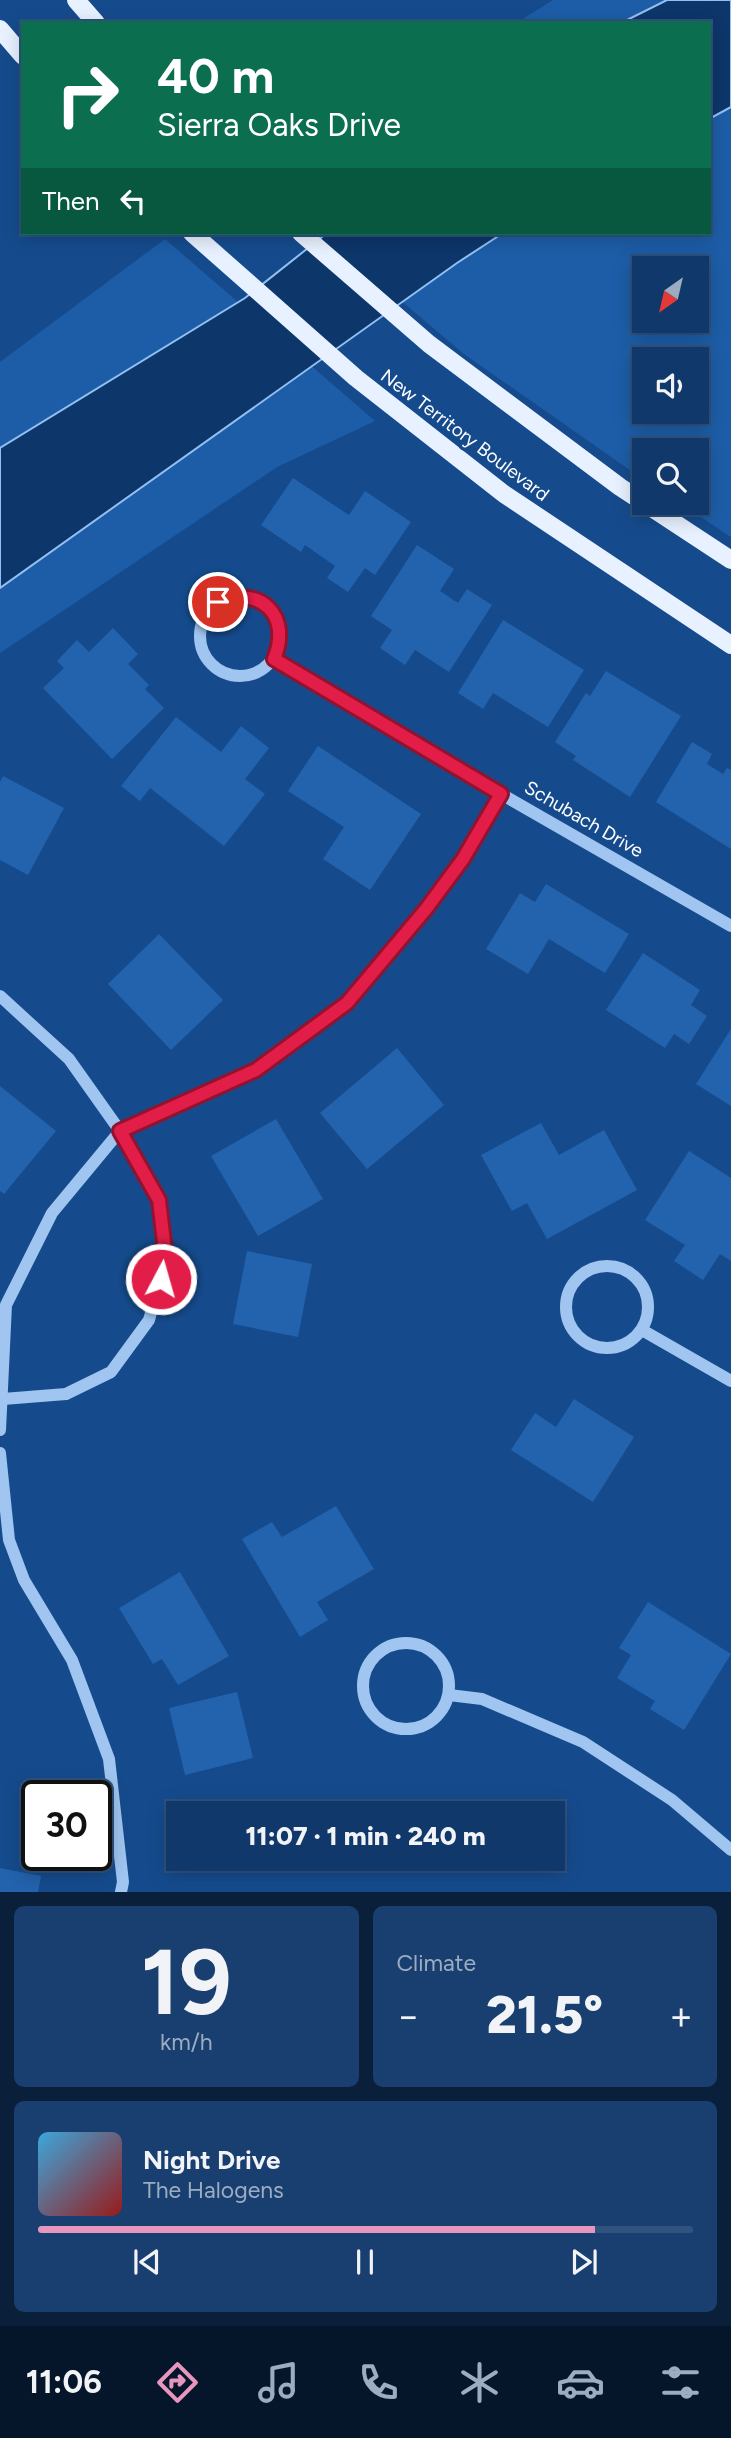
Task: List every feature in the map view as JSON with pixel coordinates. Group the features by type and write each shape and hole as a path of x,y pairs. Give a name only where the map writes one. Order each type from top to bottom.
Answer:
{"main road":[{"path":"76,0 94,21"},
{"path":"0,30 21,54"},
{"name":"New Territory Boulevard","path":"194,235 356,378 504,494 731,645"},
{"path":"304,235 429,344 620,487 731,560"}],"street":[{"path":"233,596 249,597 263,603 274,614 280,628 280,644 274,659 263,670 248,676 232,676 218,669 207,658 201,643 201,628 207,613 218,602 233,596"},
{"name":"Schubach Drive","path":"274,659 731,926"},
{"path":"0,1430 6,1305 52,1213 120,1131 256,1070 347,1003 426,909 463,859 501,794"},
{"path":"0,996 69,1059 120,1131 159,1200 166,1259 149,1320 111,1372 66,1394 3,1399"},
{"path":"598,1266 615,1266 630,1273 641,1284 648,1299 648,1315 642,1330 630,1342 615,1348 599,1348 584,1342 572,1330 566,1315 566,1299 572,1284 583,1273 598,1266"},
{"path":"642,1330 731,1381"},
{"path":"0,1454 5,1541 24,1580 72,1660 109,1759 123,1882 121,1892"},
{"path":"398,1644 415,1644 430,1651 443,1662 449,1678 449,1695 442,1711 430,1723 415,1729 397,1729 382,1722 370,1710 364,1695 363,1678 370,1662 382,1650 398,1644"},
{"path":"449,1695 482,1699 583,1742 672,1800 731,1850"}],"shaded area":[{"path":"553,0 731,0 731,537 698,515 709,515 709,438 632,438 632,472 464,354 323,235 711,235 711,21 519,21"},
{"path":"667,0 731,0 731,107 711,118 711,21 625,21"},
{"path":"324,235 500,235 0,588 0,448 245,298"},
{"path":"165,239 375,421 277,467 0,653 0,362"}],"building":[{"path":"293,478 349,515 365,491 411,522 375,575 365,568 348,592 327,578 335,566 305,545 301,552 261,525"},
{"path":"417,545 454,569 440,591 458,603 467,589 492,605 449,672 415,650 405,665 380,648 392,630 371,616"},
{"path":"503,620 584,670 548,727 493,693 483,709 458,693"},
{"path":"113,628 138,654 128,664 149,685 145,689 164,708 112,759 43,688 64,668 57,661 77,640 89,652"},
{"path":"606,671 681,716 630,797 573,760 576,756 555,742 586,693 590,696"},
{"path":"176,717 221,752 241,726 269,748 245,779 265,794 224,846 150,788 140,801 121,786"},
{"path":"692,742 712,754 707,764 723,774 727,768 731,770 731,849 656,802"},
{"path":"318,746 421,814 370,890 323,859 344,827 288,791"},
{"path":"3,776 64,808 28,875 0,860 0,782"},
{"path":"546,884 629,934 605,973 549,939 528,974 486,949 520,893 535,902"},
{"path":"159,934 223,1000 171,1050 108,984"},
{"path":"643,953 700,990 691,1005 707,1016 689,1044 674,1034 665,1048 606,1010"},
{"path":"731,1029 731,1106 696,1084"},
{"path":"397,1048 444,1105 367,1169 320,1113"},
{"path":"0,1086 56,1131 4,1194 0,1191"},
{"path":"276,1119 323,1199 258,1236 211,1156"},
{"path":"541,1123 559,1155 604,1130 637,1190 547,1239 527,1203 512,1211 481,1155"},
{"path":"689,1151 731,1178 731,1261 720,1254 703,1280 674,1261 685,1245 645,1220"},
{"path":"247,1251 312,1264 298,1337 233,1324"},
{"path":"574,1399 634,1437 593,1502 511,1450 535,1413 556,1427"},
{"path":"336,1506 374,1569 317,1602 328,1620 300,1637 242,1539 272,1522 282,1537"},
{"path":"180,1572 229,1656 178,1685 162,1659 153,1664 119,1608"},
{"path":"648,1602 731,1654 684,1730 650,1709 655,1701 617,1678 631,1655 619,1648"},
{"path":"237,1692 253,1758 185,1775 169,1708"},
{"path":"0,1868 41,1876 38,1892 0,1892"}],"route":[{"path":"161,1279 166,1259 159,1200 120,1131 256,1070 347,1003 426,909 463,859 501,794 274,659 280,644 280,628 274,614 263,603 249,597 233,596 218,602"}]}
